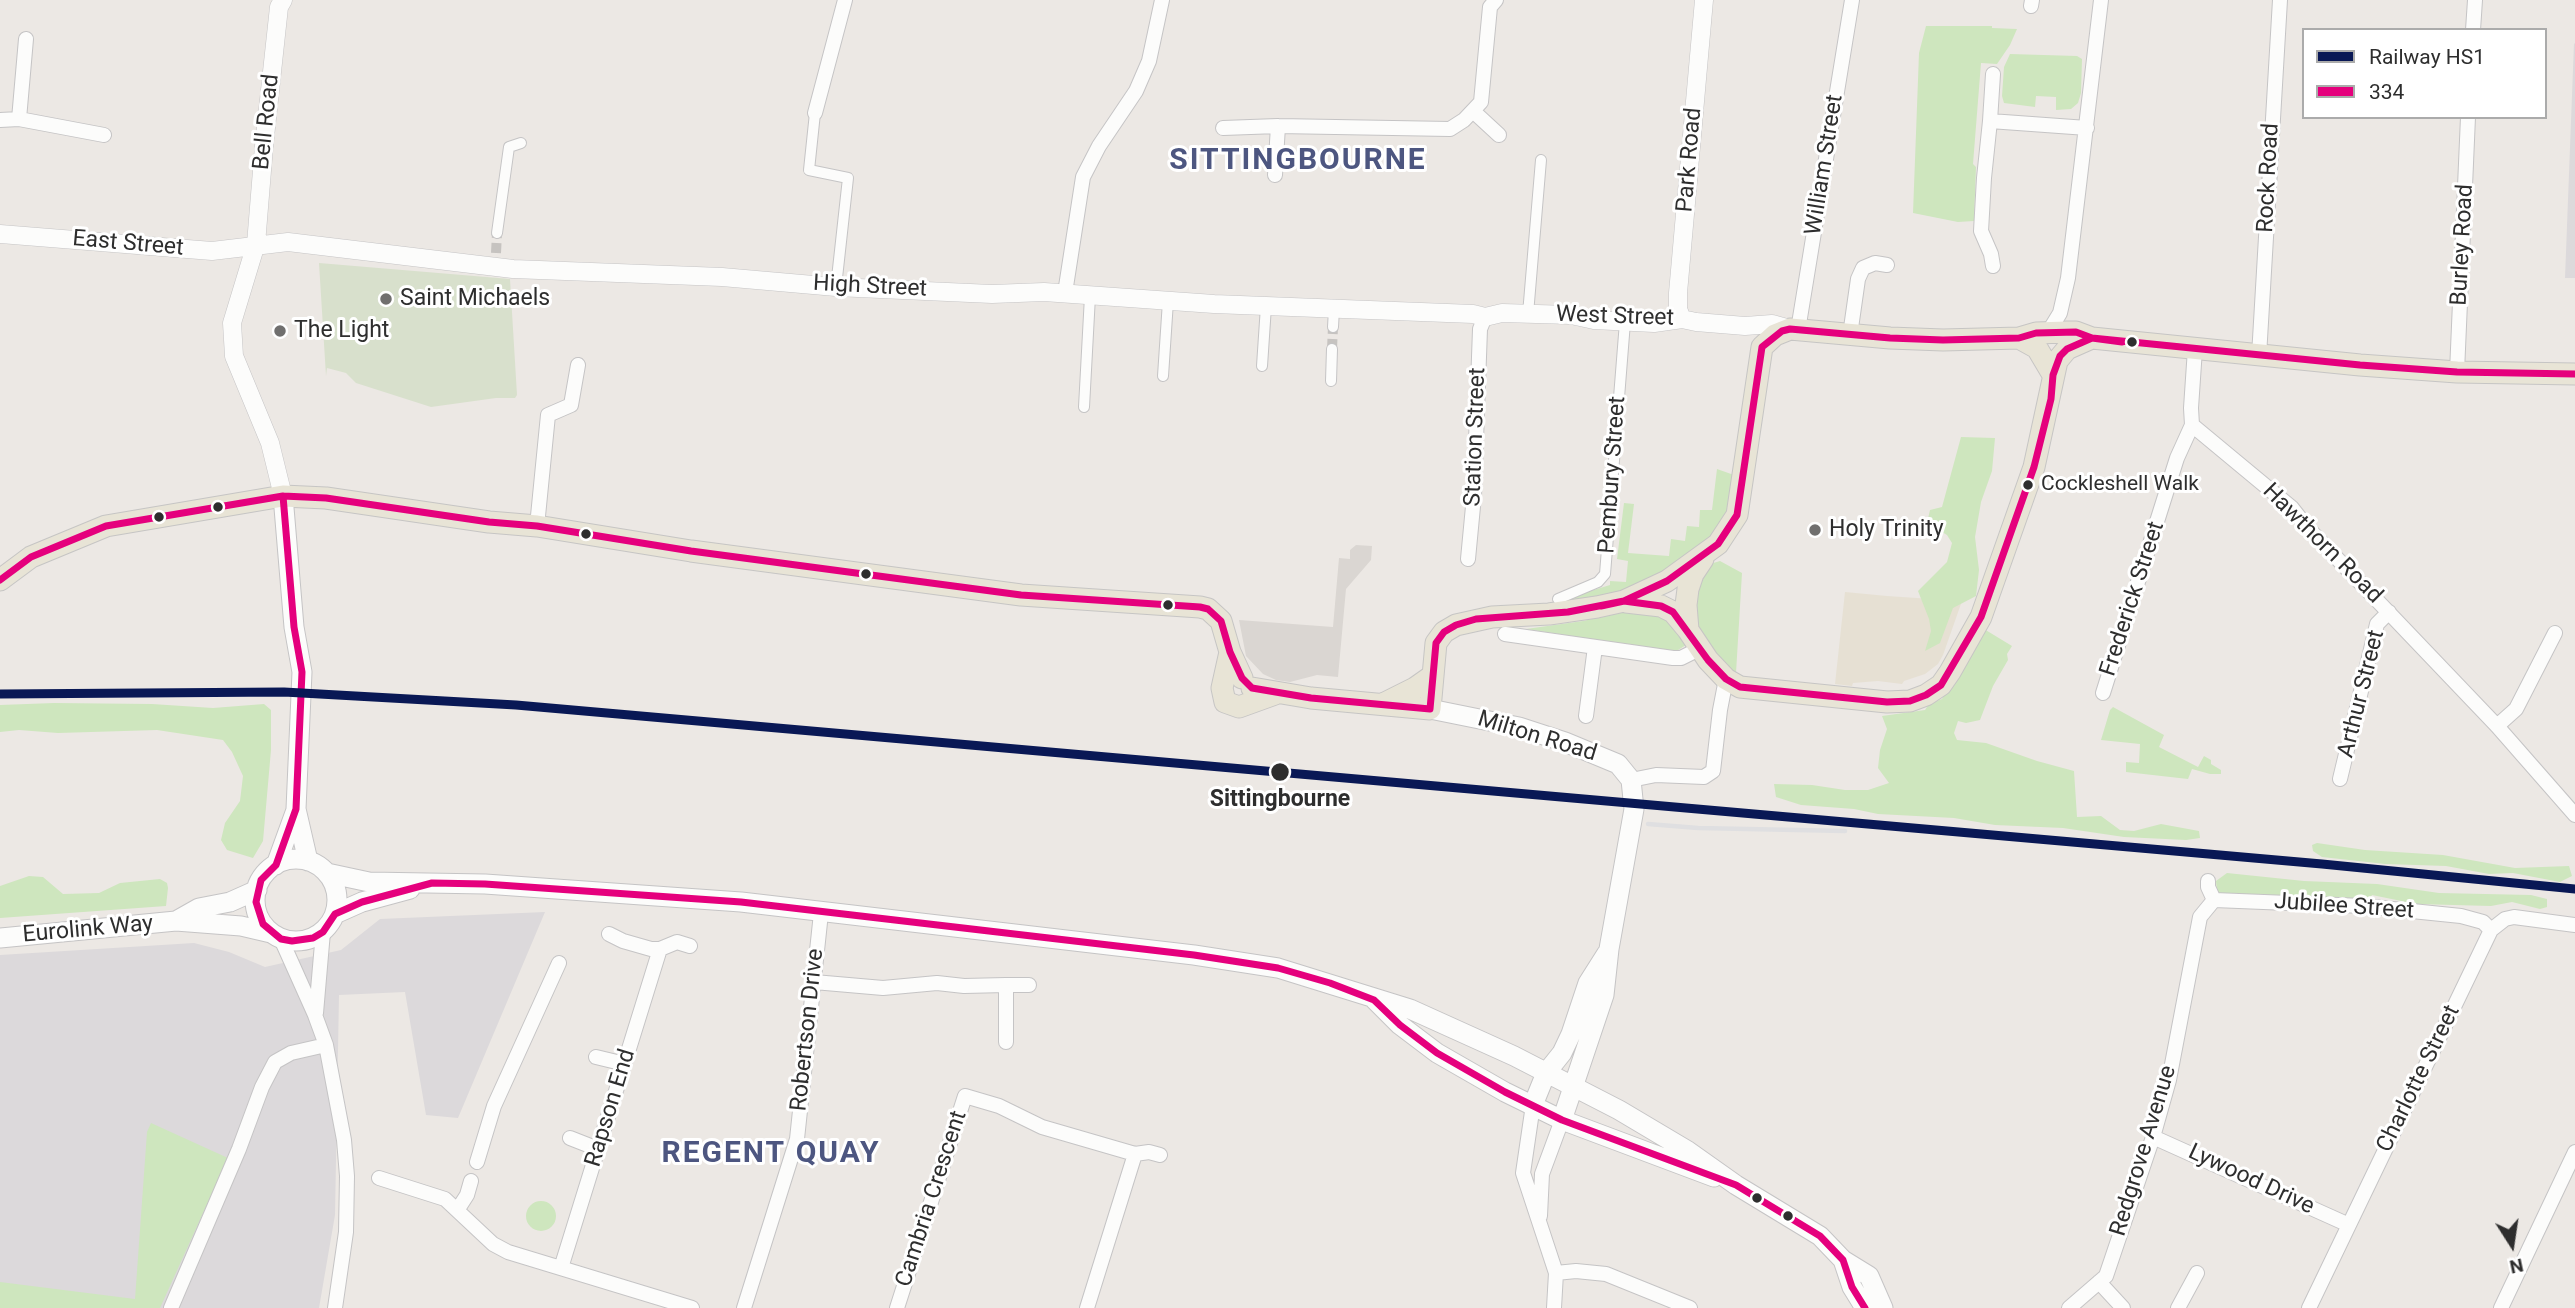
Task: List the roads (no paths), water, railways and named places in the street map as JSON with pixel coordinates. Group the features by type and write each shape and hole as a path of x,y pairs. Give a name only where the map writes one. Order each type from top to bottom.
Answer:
{"main road":[{"name":"West Street","path":"1794,330 1923,339 2020,338 2049,331 2076,332 2092,338 2259,356 2457,372 2575,374"},
{"path":"0,580 41,552 106,526 284,496 338,499 489,522 537,526 704,553 1021,595 1200,607 1208,609 1221,621 1240,689 1430,709 1436,643 1444,632 1456,625 1476,619 1568,612 1624,601 1667,581 1718,544 1737,515 1762,347 1775,335 1794,330"},
{"path":"2020,338 2037,348 2053,375"},
{"path":"1624,601 1661,606 1673,612 1699,649 1726,679 1740,687 1900,703 1918,699 1941,685 1975,629 1998,572 2034,467 2053,375 2063,351 2092,338"},
{"path":"284,496 293,627 302,672 296,809 308,861"},
{"path":"1688,630 1688,589 1693,575 1706,555"},
{"path":"1381,705 1432,676"},
{"name":"Milton Road","path":"1430,709 1518,727 1565,742 1618,764 1631,780"},
{"path":"1562,1120 1604,995 1609,949 1634,809 1631,780"},
{"path":"276,865 296,809"},
{"path":"327,873 337,892 335,914 323,932 303,941 276,936 258,914 257,890 268,871 276,865 287,861 308,861 327,873 369,883 485,884 741,902 1146,949 1278,968 1410,1009 1619,1110 1819,1236 1843,1260 1869,1276 1883,1308"},
{"path":"335,914 362,902 432,883"},
{"name":"Eurolink Way","path":"176,921 199,908 230,902 257,890"},
{"name":"Eurolink Way","path":"0,938 176,921 241,926 276,936"},
{"path":"1533,1105 1546,1073 1562,1053 1588,983 1609,949"},
{"path":"1374,1000 1400,1025 1437,1053 1506,1092 1562,1120 1736,1185"},
{"path":"1843,1260 1852,1287 1865,1308"}],"street":[{"name":"Bell Road","path":"283,0 279,7 276,32 256,244 232,323 234,356 270,443 284,496"},
{"path":"836,287 848,178 809,170 815,114 845,0"},
{"path":"1065,293 1083,177 1099,145 1136,91 1149,61 1162,0"},
{"path":"1223,128 1278,126 1450,129 1481,102 1490,7 1496,0"},
{"name":"Park Road","path":"1682,319 1678,309 1678,293 1704,0"},
{"name":"William Street","path":"1794,330 1852,0"},
{"path":"2049,331 2060,313 2068,278 2101,0"},
{"name":"Rock Road","path":"2259,356 2280,0"},
{"path":"2473,28 2475,0"},
{"path":"19,119 25,40"},
{"path":"1993,74 1981,231 1993,266"},
{"path":"1473,110 1499,135"},
{"path":"0,120 19,119 104,135"},
{"name":"Burley Road","path":"2457,372 2468,119"},
{"path":"1990,121 2087,128"},
{"path":"1275,175 1278,126"},
{"path":"497,233 509,147 521,143"},
{"path":"1528,314 1541,160"},
{"name":"East Street","path":"0,234 212,251 256,244"},
{"name":"High Street","path":"256,244 288,242 836,287 983,294 1065,293 1266,306 1333,318 1474,314 1485,317"},
{"path":"1850,335 1858,279 1863,268 1875,263 1886,265"},
{"path":"1084,407 1090,296"},
{"path":"1163,376 1168,301"},
{"path":"1262,366 1266,306"},
{"name":"West Street","path":"1485,317 1502,313 1571,315 1594,320 1654,323 1682,319 1745,326 1772,324 1794,330"},
{"name":"Station Street","path":"1468,559 1474,496 1480,329 1485,317"},
{"name":"Pembury Street","path":"1558,599 1598,582 1605,574 1625,322"},
{"path":"1745,326 1756,334 1762,347"},
{"path":"1331,380 1332,349"},
{"path":"2192,425 2195,349"},
{"path":"537,526 548,415 571,405 578,365"},
{"name":"Hawthorn Road","path":"2192,425 2292,508 2497,726 2575,815"},
{"name":"Frederick Street","path":"2103,694 2178,458 2192,425"},
{"name":"Arthur Street","path":"2340,779 2377,624 2389,612"},
{"path":"2497,726 2516,709 2555,633"},
{"path":"1505,634 1673,658 1681,658 1699,649"},
{"path":"1586,716 1595,647"},
{"path":"1631,780 1656,775 1704,778 1713,771 1726,679"},
{"path":"2208,881 2214,900"},
{"name":"Jubilee Street","path":"2214,900 2362,906 2461,916 2483,922 2491,930"},
{"name":"Redgrove Avenue","path":"2069,1308 2106,1276 2153,1137 2169,1080 2200,916 2214,900"},
{"name":"Robertson Drive","path":"744,1308 797,1139 821,913"},
{"path":"2491,930 2505,919 2514,917 2575,925"},
{"name":"Charlotte Street","path":"2309,1308 2491,930"},
{"path":"315,1014 323,932"},
{"path":"609,934 622,941 651,949 660,949 677,942 690,946"},
{"path":"276,936 315,1014 326,1045 344,1140 347,1176 346,1232 335,1308"},
{"name":"Rapson End","path":"561,1268 660,949"},
{"path":"477,1162 494,1106 559,963"},
{"path":"814,982 883,988 937,983 964,986 1029,985"},
{"path":"1006,985 1006,1042"},
{"path":"172,1308 262,1087 275,1062 291,1053 326,1045"},
{"path":"596,1057 625,1064"},
{"name":"Cambria Crescent","path":"897,1308 965,1096 999,1106 1042,1127 1135,1154"},
{"path":"1533,1105 1523,1173 1556,1273 1554,1308"},
{"path":"1540,1226 1542,1174 1562,1120"},
{"name":"Lywood Drive","path":"2153,1137 2349,1225"},
{"path":"570,1139 598,1149"},
{"path":"1087,1308 1135,1154 1149,1152 1160,1155"},
{"path":"2501,1308 2575,1152"},
{"path":"379,1178 438,1196 458,1209 493,1244 508,1252 692,1308"},
{"path":"458,1209 467,1195 471,1181"},
{"path":"1556,1273 1576,1271 1606,1274 1690,1308"},
{"path":"2178,1308 2197,1273"},
{"path":"2099,1282 2123,1308"}],"tunnel":[{"path":"496,253 497,233"},
{"path":"1332,349 1333,327"}],"railway":[{"path":"1648,824 1698,828 1845,831"}],"rail line":[{"name":"HS1","path":"0,694 284,692 516,705 2322,864 2575,889"}],"place":[{"name":"Saint Michaels","path":"386,299"},
{"name":"The Light","path":"280,331"},
{"name":"Cockleshell Walk","path":"2028,485"},
{"name":"Holy Trinity","path":"1815,530"},
{"name":"Sittingbourne","path":"1280,772"}],"district":[{"name":"SITTINGBOURNE","path":"1298,161"},
{"name":"REGENT QUAY","path":"771,1154"}]}
